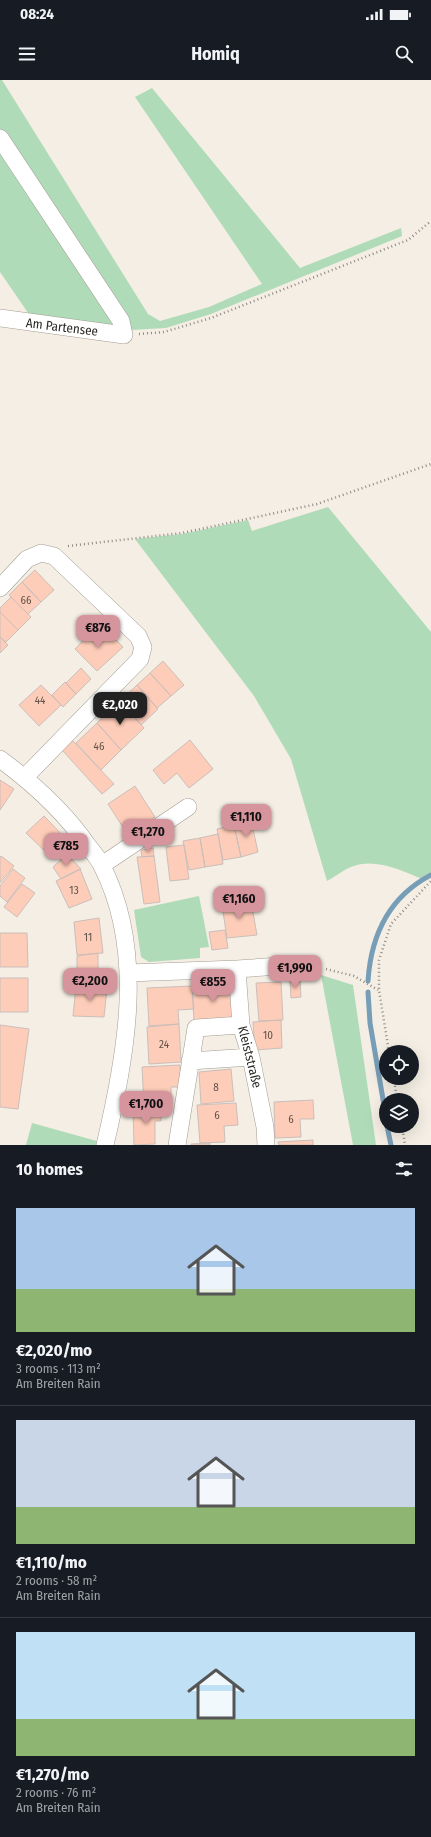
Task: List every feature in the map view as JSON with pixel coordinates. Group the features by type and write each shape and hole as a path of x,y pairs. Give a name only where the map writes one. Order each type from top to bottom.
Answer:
{"street":[{"path":"0,138 121,321 124,335"},
{"name":"Am Partensee","path":"0,318 124,335"},
{"path":"0,588 27,559 41,553 54,556 138,636 143,647 140,659 25,777"},
{"path":"0,759 25,777 55,804 80,834 102,865 116,900 125,938 128,973 124,1044 119,1087 105,1145"},
{"path":"102,865 188,807"},
{"path":"128,973 237,969 310,964"},
{"name":"Kleiststraße","path":"237,969 241,1025 251,1057 265,1127 266,1145"},
{"path":"177,1145 196,1028 241,1025"},
{"path":"190,1061 251,1057"}],"path":[{"path":"124,335 164,332 211,318 408,240 431,221"},
{"path":"54,556 62,547 182,533 317,504 431,464"},
{"path":"388,1045 379,990 378,960 391,924 431,881"},
{"path":"310,964 354,976 379,990"},
{"path":"403,1133 405,1145"}],"green space":[{"path":"0,80 2,80 148,314 160,321 209,307 262,284 135,97 152,88 300,268 401,228 402,236 211,314 166,328 131,330 124,335 35,323 0,272"},
{"path":"328,507 431,632 431,875 422,879 387,866 369,863 351,867 327,881 291,759 254,696 135,539 182,534 248,520 252,531"},
{"path":"199,896 209,947 200,948 200,958 149,962 141,957 134,910"},
{"path":"321,975 353,985 376,1145 353,1145"},
{"path":"32,1123 104,1143 104,1145 26,1145"}],"building":[{"path":"35,570 54,590 41,602 22,582"},
{"path":"22,582 41,602 28,614 9,595"},
{"path":"11,597 31,617 18,630 0,612 0,608"},
{"path":"0,612 18,630 6,642 0,637"},
{"path":"95,628 107,641 112,636 123,647 97,671 75,649"},
{"path":"0,637 8,645 0,653"},
{"path":"163,661 184,685 171,696 150,673"},
{"path":"81,668 91,679 76,694 66,683"},
{"path":"150,673 171,696 157,708 137,685"},
{"path":"65,682 76,694 63,707 52,695"},
{"path":"41,685 61,705 39,726 19,705"},
{"path":"137,685 158,709 141,725 120,701"},
{"path":"120,701 144,728 121,750 97,723"},
{"path":"97,723 121,750 101,770 76,743"},
{"path":"72,740 114,784 102,794 62,750"},
{"path":"190,740 213,769 189,788 177,773 164,784 153,770"},
{"path":"0,780 14,789 0,810"},
{"path":"135,786 155,817 128,835 108,804"},
{"path":"44,816 65,838 48,854 26,833"},
{"path":"251,820 258,852 241,857 234,825"},
{"path":"234,825 241,857 223,860 217,829"},
{"path":"218,834 223,864 205,867 200,838"},
{"path":"200,838 205,867 189,870 183,841"},
{"path":"184,845 189,879 170,881 166,847"},
{"path":"153,848 154,856 142,857 141,850"},
{"path":"67,854 81,869 61,879 53,867"},
{"path":"1,856 14,866 0,883 0,858"},
{"path":"154,856 160,902 144,904 137,857"},
{"path":"13,869 25,878 7,902 0,896 0,886"},
{"path":"80,869 92,899 69,908 56,881"},
{"path":"22,884 35,893 17,917 4,907"},
{"path":"251,901 257,935 227,938 222,905"},
{"path":"99,918 103,953 77,955 74,922"},
{"path":"225,930 228,948 212,950 209,932"},
{"path":"0,933 27,933 28,967 0,967"},
{"path":"98,953 98,972 77,973 77,956"},
{"path":"97,972 97,988 76,987 77,973"},
{"path":"0,978 28,978 28,1012 0,1012"},
{"path":"290,981 300,981 301,997 291,998"},
{"path":"281,982 283,1020 259,1021 256,983"},
{"path":"231,985 233,1018 194,1020 192,988"},
{"path":"192,986 194,1009 178,1010 179,1024 149,1026 147,988"},
{"path":"76,987 107,988 104,1017 73,1016"},
{"path":"281,1020 282,1048 255,1050 253,1022"},
{"path":"179,1024 181,1062 149,1064 147,1027"},
{"path":"0,1025 29,1029 18,1109 0,1107"},
{"path":"180,1065 181,1087 171,1087 171,1106 144,1106 142,1067"},
{"path":"231,1069 234,1101 201,1104 199,1072"},
{"path":"313,1100 314,1119 300,1119 301,1137 275,1138 274,1102"},
{"path":"236,1103 238,1125 224,1126 225,1142 200,1143 197,1105"},
{"path":"161,1107 161,1121 155,1121 155,1144 134,1145 133,1108"},
{"path":"313,1140 313,1145 279,1145 278,1142"},
{"path":"210,1143 210,1145 191,1145 191,1144"}],"waterway":[{"path":"368,981 373,948 385,919 393,906 404,894 416,884 431,875"},
{"path":"368,992 370,1023 382,1093"},
{"path":"388,1133 391,1145"}]}
